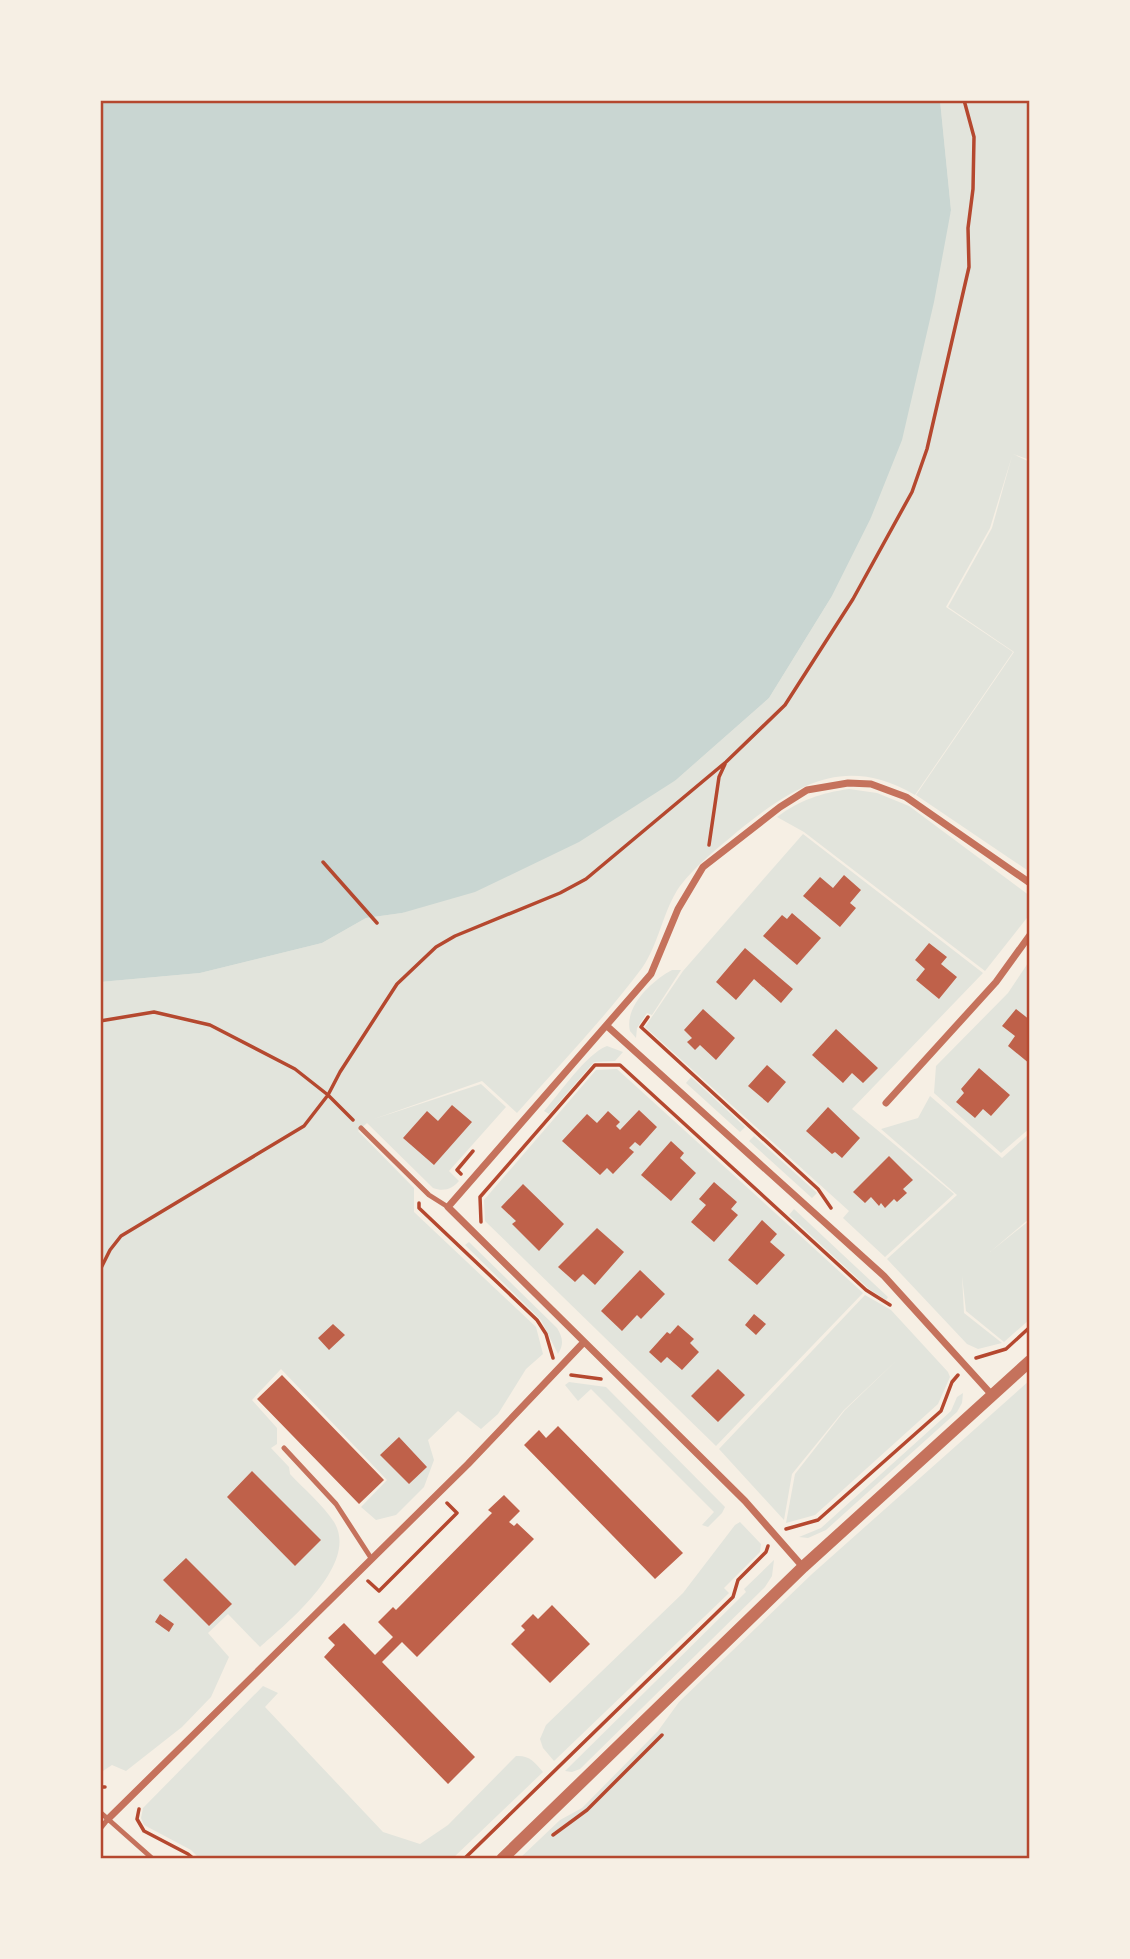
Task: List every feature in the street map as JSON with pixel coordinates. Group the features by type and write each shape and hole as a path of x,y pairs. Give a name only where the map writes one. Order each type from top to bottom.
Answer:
{"street":[{"path":"803,1567 745,1501 448,1207 652,974 678,909 703,867 780,807 807,790 848,783 871,784 906,797 1030,883"},
{"path":"886,1103 996,982 1030,935"},
{"path":"607,1026 884,1276 992,1395"},
{"path":"108,1819 468,1464 584,1342"},
{"path":"502,1859 803,1567 1030,1361"}],"lane":[{"path":"361,1128 429,1195 448,1207"},
{"path":"284,1448 337,1504 371,1558"},
{"path":"100,1812 153,1859"},
{"path":"100,1829 108,1819"}],"path":[{"path":"100,1270 121,1236 304,1126 328,1095 397,984 436,947 455,936 561,893 586,879 726,762 785,705 853,600 912,492 927,449 969,267 968,228 973,189 974,137 964,100"},
{"path":"703,867 710,841 719,777 726,762"},
{"path":"323,862 377,923"},
{"path":"100,1021 154,1012 210,1025 295,1069 328,1095 361,1128"},
{"path":"648,1017 641,1027 818,1189 835,1214"},
{"path":"481,1222 480,1197 595,1065 620,1065 866,1290 893,1307"},
{"path":"419,1184 419,1209 537,1320 546,1334 551,1356 571,1376"},
{"path":"464,1859 733,1597 738,1580 766,1552 768,1546 793,1525 818,1520 941,1411 952,1382 966,1367 980,1356 1006,1349 1030,1327"},
{"path":"564,1382 571,1376 599,1377 609,1386"},
{"path":"367,1579 379,1591 457,1513 447,1502"},
{"path":"760,1538 768,1546"},
{"path":"141,1805 137,1819 139,1826 194,1859"}],"shaded area":[{"path":"100,100 940,100 951,210 934,302 902,440 870,520 832,596 769,698 676,780 579,842 475,892 402,913 366,918 322,943 200,973 100,982"},
{"path":"940,100 1030,100 1030,460 1013,454 1030,462 1030,872 916,795 1014,652 948,607 992,528 1012,456 990,528 946,607 1013,652 915,795 889,783 865,777 843,776 821,780 779,800 738,831 686,878 674,895 642,968 597,1024 517,1113 482,1081 374,1119 481,1084 506,1107 449,1171 459,1181 454,1186 444,1190 433,1188 367,1123 358,1131 414,1188 414,1212 536,1327 543,1354 526,1369 498,1414 481,1429 458,1411 428,1440 434,1460 424,1487 396,1515 376,1520 361,1507 387,1480 281,1369 252,1400 277,1428 277,1444 271,1448 289,1467 290,1474 334,1522 339,1538 337,1556 329,1574 302,1608 260,1647 228,1614 208,1633 229,1657 211,1697 182,1727 126,1771 112,1765 100,1773 100,982 200,973 322,943 366,918 402,913 676,780 769,698 832,596 870,520 951,210"},
{"path":"849,789 877,793 909,806 1030,896 1030,914 985,971 804,832 777,817 811,798"},
{"path":"803,834 983,973 852,1109 954,1194 885,1257 843,1218 849,1211 645,1027 683,971"},
{"path":"1030,960 1030,1128 1001,1153 934,1093 936,1066 1008,993"},
{"path":"672,970 681,970 652,1015 647,1013 637,1028 636,1038 630,1031 631,1012 649,987"},
{"path":"607,1046 623,1052 615,1061 594,1062 549,1114 544,1111 582,1065"},
{"path":"617,1069 863,1293 716,1446 485,1221 484,1200 596,1070"},
{"path":"691,1077 745,1127 740,1132 686,1083"},
{"path":"930,1096 1002,1158 1030,1133 1030,1218 990,1252 1030,1220 1030,1319 1004,1342 966,1311 962,1276 964,1313 1002,1343 978,1349 967,1344 887,1259 957,1195 881,1129 918,1118"},
{"path":"754,1136 817,1193 812,1198 749,1141"},
{"path":"794,1209 888,1297 886,1300 869,1289 789,1215"},
{"path":"469,1242 557,1328 562,1341 558,1354 541,1320 465,1245"},
{"path":"865,1295 891,1310 950,1377 938,1404 815,1515 786,1523 795,1474 845,1410 898,1359 844,1410 792,1474 784,1520 719,1449"},
{"path":"1030,1380 1030,1859 519,1859 560,1820 582,1808 658,1731 679,1702 812,1574"},
{"path":"569,1382 606,1387 725,1507 722,1513 708,1527 702,1525 714,1512 591,1389 578,1401 565,1385"},
{"path":"963,1393 957,1412 826,1530 808,1538 799,1537 821,1528 951,1411 957,1397"},
{"path":"740,1522 761,1544 760,1552 724,1588 729,1593 554,1761 543,1748 540,1739 546,1725 683,1593"},
{"path":"774,1560 772,1576 765,1587 580,1769 565,1771 746,1592 744,1589"},
{"path":"263,1686 278,1693 265,1707 383,1832 420,1844 448,1825 516,1756 531,1760 543,1772 452,1859 200,1859 191,1850 144,1825 141,1818 143,1808"}],"building":[{"path":"844,875 861,890 850,903 856,908 840,927 803,896 820,877 833,888"},
{"path":"792,913 821,938 797,965 763,936 782,915 787,919"},
{"path":"929,943 947,957 941,964 957,977 939,999 916,980 925,969 915,960"},
{"path":"745,948 793,989 781,1003 754,979 736,1000 716,982"},
{"path":"703,1009 735,1038 716,1060 700,1045 695,1050 687,1042 692,1038 684,1030"},
{"path":"1016,1009 1030,1020 1030,1064 1008,1046 1015,1036 1002,1026"},
{"path":"836,1029 878,1068 863,1083 852,1073 843,1083 812,1055"},
{"path":"767,1065 786,1082 768,1103 748,1086"},
{"path":"979,1068 1010,1095 991,1116 983,1109 975,1118 956,1102 964,1093 961,1089"},
{"path":"452,1105 472,1122 434,1165 403,1138 427,1111 438,1121"},
{"path":"828,1107 860,1138 842,1158 835,1152 832,1154 806,1131"},
{"path":"639,1110 657,1127 640,1146 635,1142 629,1148 634,1152 613,1174 607,1168 600,1175 562,1141 587,1114 597,1123 608,1111 620,1122 616,1126 620,1130"},
{"path":"671,1141 684,1153 680,1158 696,1173 671,1201 641,1175"},
{"path":"889,1156 913,1180 903,1189 907,1193 897,1202 894,1199 885,1208 881,1203 879,1206 871,1197 865,1203 853,1192"},
{"path":"714,1182 737,1202 731,1209 738,1215 714,1242 691,1222 706,1205 699,1199"},
{"path":"523,1184 564,1224 539,1251 512,1224 516,1221 501,1207"},
{"path":"762,1220 777,1234 770,1242 785,1255 757,1285 728,1260"},
{"path":"597,1228 624,1252 595,1285 583,1274 575,1282 558,1267"},
{"path":"640,1270 665,1294 641,1319 637,1315 622,1331 601,1311"},
{"path":"754,1314 766,1324 756,1335 745,1325"},
{"path":"333,1324 345,1335 329,1350 318,1338"},
{"path":"678,1325 694,1339 690,1343 699,1352 682,1370 667,1357 661,1363 649,1352 667,1332 670,1334"},
{"path":"718,1369 745,1395 718,1422 691,1396"},
{"path":"282,1375 384,1480 359,1504 257,1399"},
{"path":"558,1426 683,1553 655,1579 524,1445 539,1430 546,1438"},
{"path":"399,1437 427,1467 409,1484 380,1455"},
{"path":"252,1471 321,1540 295,1566 227,1497"},
{"path":"504,1495 520,1511 509,1522 514,1526 517,1523 534,1539 417,1657 402,1642 382,1662 475,1757 448,1784 324,1657 335,1645 328,1638 344,1623 375,1655 393,1637 378,1622 393,1607 396,1610 492,1513 488,1510"},
{"path":"186,1558 232,1604 209,1626 163,1580"},
{"path":"552,1605 590,1644 550,1683 511,1644 525,1630 521,1626 533,1614 538,1619"},
{"path":"160,1614 174,1624 169,1632 155,1622"}]}
